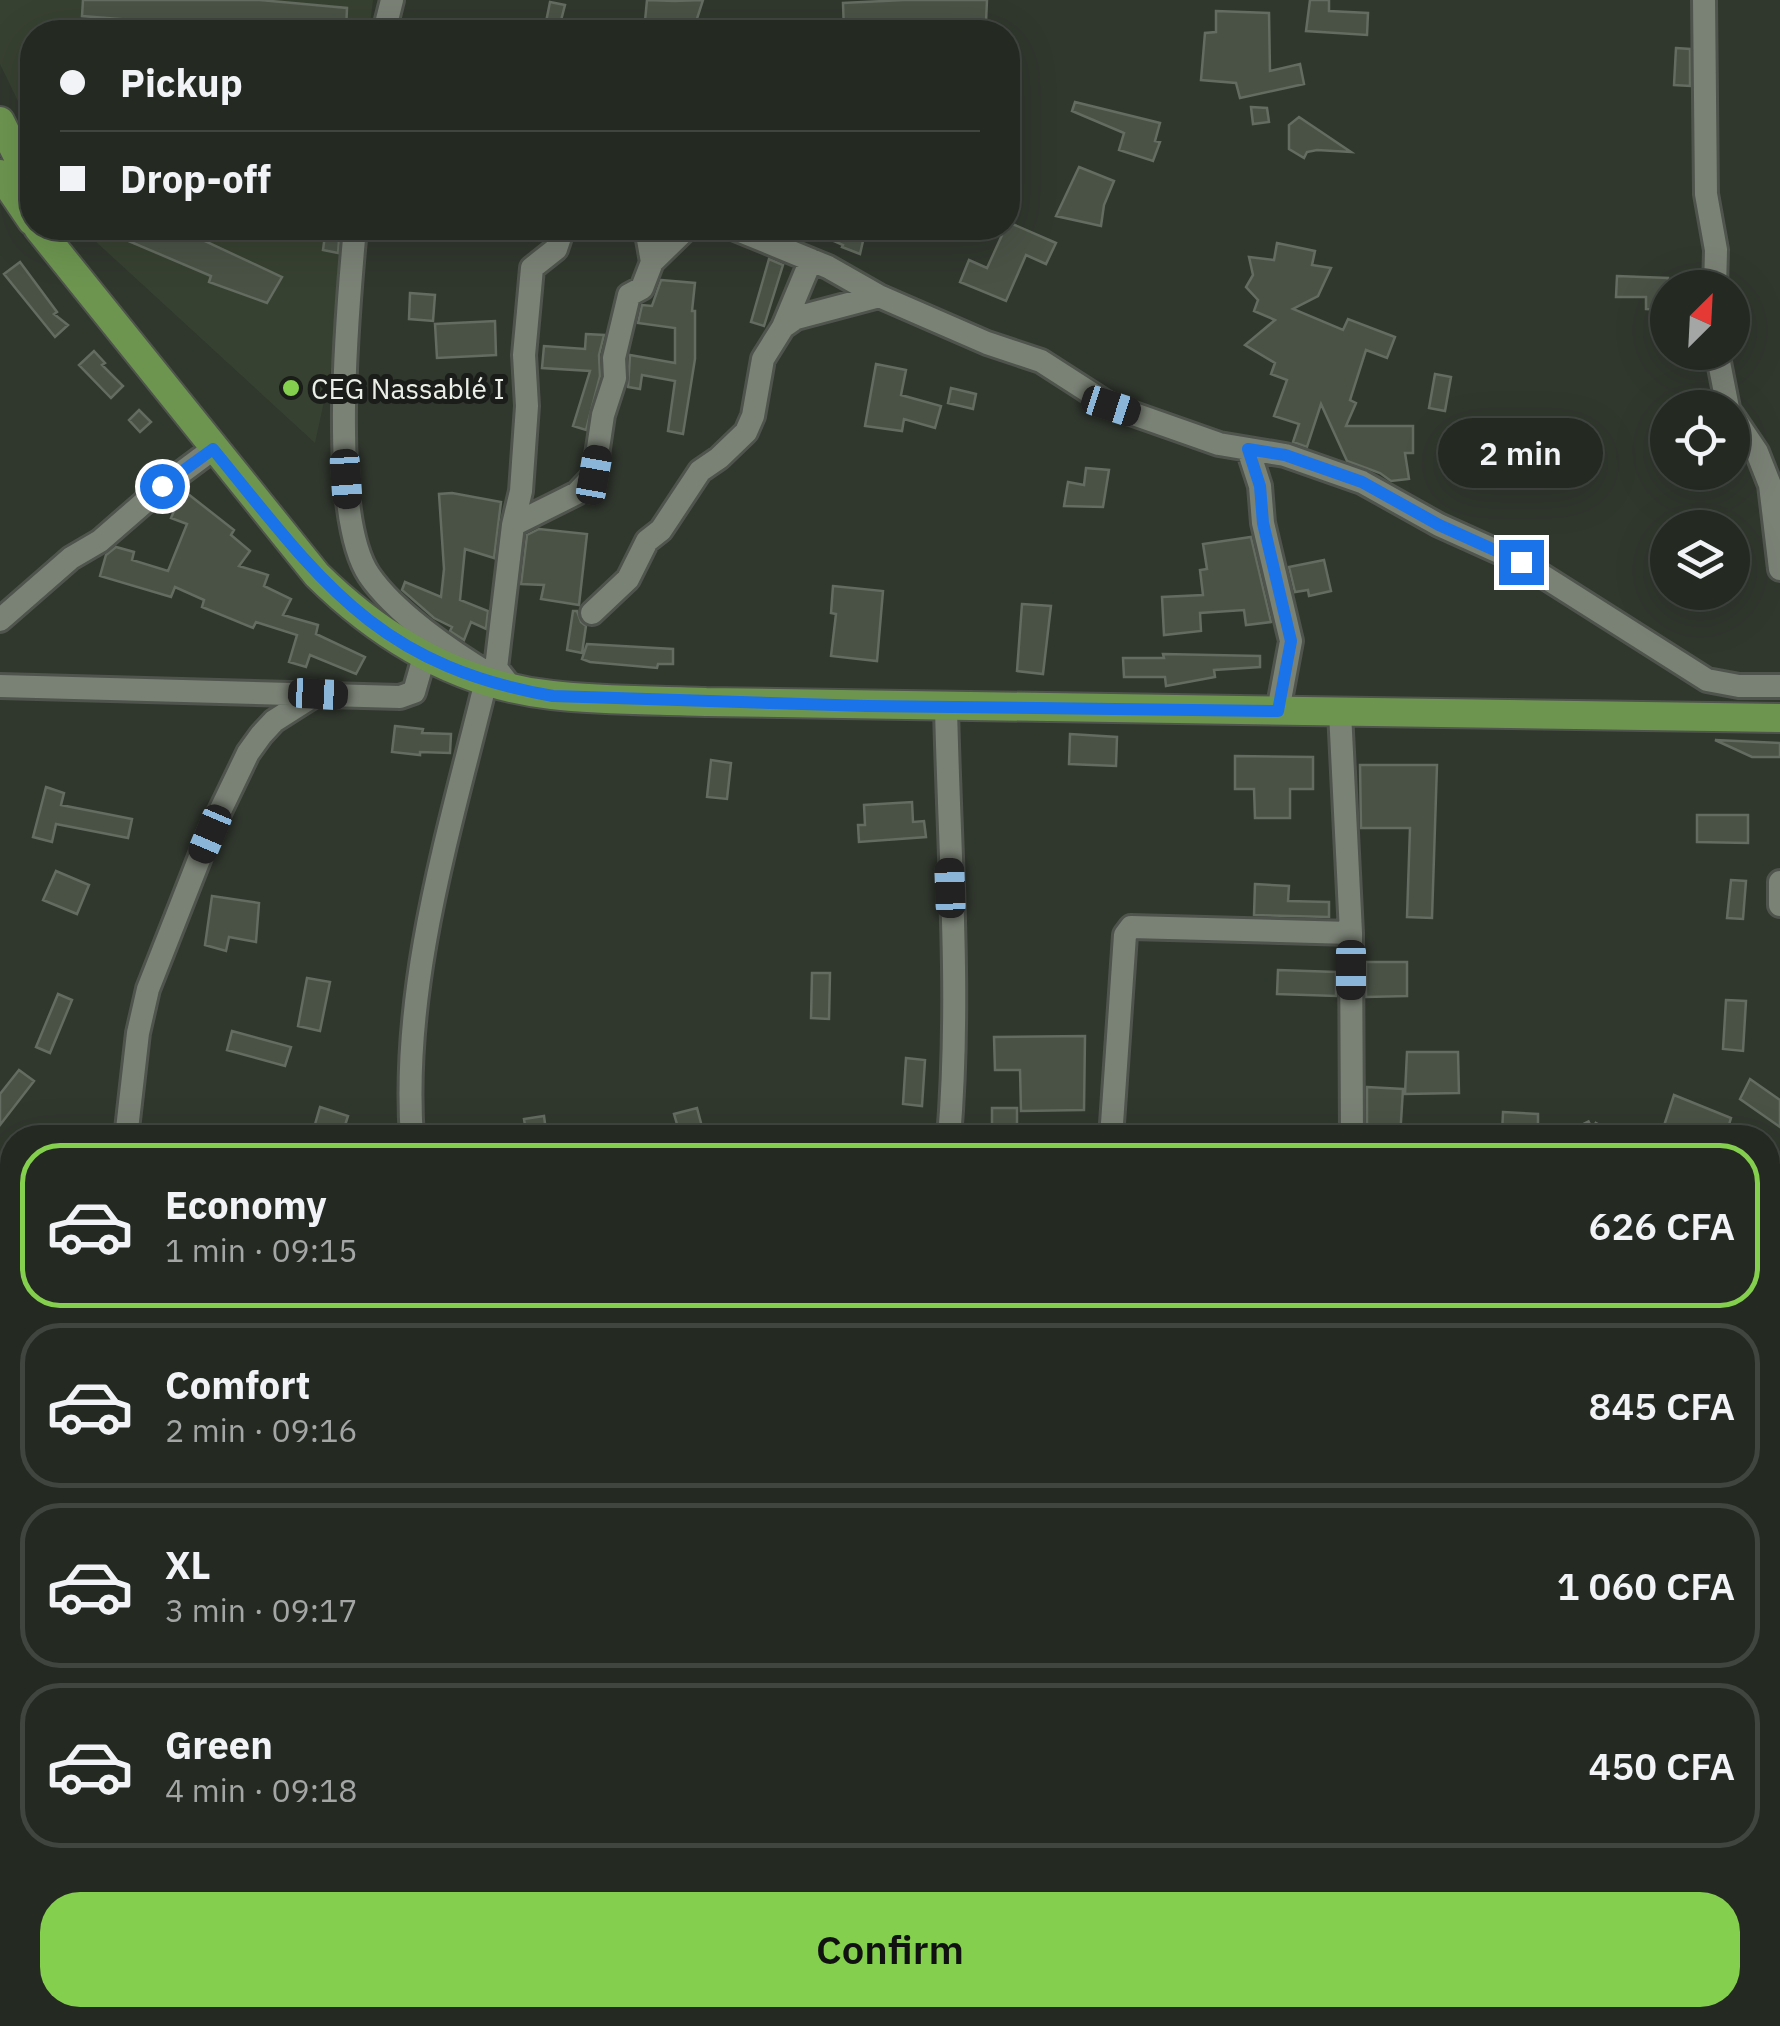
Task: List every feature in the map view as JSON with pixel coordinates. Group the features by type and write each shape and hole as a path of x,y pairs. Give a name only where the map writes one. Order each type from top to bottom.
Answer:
{"main road":[{"path":"0,121 20,161"},
{"path":"0,174 20,203"},
{"path":"47,240 213,449 338,596 380,630 424,657 499,685 553,696 687,702 1780,718"},
{"path":"61,240 83,287"}],"street":[{"path":"1704,0 1706,194 1715,270"},
{"path":"354,240 348,296 345,452 348,504 359,556 370,577 392,602 499,685"},
{"path":"412,1125 415,1022 424,947 499,685 496,668 521,490 527,406 524,355 532,268 556,248 559,240"},
{"path":"648,240 652,262"},
{"path":"514,524 578,493 594,475 629,295 642,288 652,262 675,240"},
{"path":"762,240 987,343 1041,361 1111,406 1219,444 1285,455 1362,482 1439,525 1521,562 1706,680 1739,686 1780,686"},
{"path":"592,613 628,579 647,541 661,530 700,471 720,458 746,432 753,416 763,359 783,327 811,260"},
{"path":"783,327 796,318 879,296"},
{"path":"1750,442 1770,486 1780,569"},
{"path":"0,620 71,558 100,541 162,486 213,449"},
{"path":"1248,449 1260,486 1263,523 1291,641 1278,711"},
{"path":"0,686 408,696 417,685 424,657"},
{"path":"127,1125 138,1032 148,989 210,834 260,735 274,721 318,694"},
{"path":"946,707 952,960 949,1125"},
{"path":"1340,712 1351,933 1352,1125"},
{"path":"1780,882 1780,905"},
{"path":"1112,1125 1126,934 1131,926 1351,933"}],"shaded area":[{"path":"0,0 373,0 370,20 20,20 20,105 0,64"},
{"name":"CEG Nassablé I","path":"94,240 348,240 339,332 315,443"}],"building":[{"path":"83,0 260,0 347,8 346,20 132,20 82,16"},
{"path":"647,0 703,0 697,20 645,20"},
{"path":"987,0 986,20 844,20 843,3"},
{"path":"1310,0 1329,0 1329,11 1368,13 1367,35 1306,31"},
{"path":"550,2 565,5 561,20 546,20"},
{"path":"1216,11 1269,13 1270,71 1300,64 1304,84 1240,98 1236,83 1201,80 1205,33 1216,32"},
{"path":"1676,48 1690,49 1690,86 1674,85"},
{"path":"1075,102 1160,123 1155,141 1160,142 1153,161 1119,150 1124,133 1072,111"},
{"path":"1251,107 1267,108 1269,122 1253,124"},
{"path":"1299,117 1351,152 1317,150 1307,152 1304,158 1289,149 1289,125"},
{"path":"1079,167 1114,181 1101,226 1056,216"},
{"path":"1020,227 1056,243 1046,264 1026,255 1006,301 960,282 969,260 987,268 1000,240 1020,240"},
{"path":"126,240 203,240 282,277 267,303 209,282 211,276"},
{"path":"324,240 339,240 338,253 323,250"},
{"path":"832,240 863,240 860,254"},
{"path":"1277,243 1315,251 1312,265 1331,268 1318,296 1293,309 1343,330 1348,319 1395,337 1387,358 1366,350 1350,400 1356,403 1346,426 1413,426 1413,453 1405,453 1409,479 1391,481 1347,461 1321,404 1307,447 1293,442 1299,424 1274,416 1287,380 1271,374 1275,363 1245,345 1275,320 1254,311 1258,300 1246,287 1253,275 1249,257 1274,260"},
{"path":"769,259 783,265 764,326 751,322"},
{"path":"20,262 57,312 54,314 68,325 55,337 4,274"},
{"path":"1617,276 1650,277 1650,309 1646,309 1646,297 1616,297"},
{"path":"661,280 695,283 695,359 683,434 668,431 675,381 642,375 640,389 628,387 630,355 675,363 675,328 638,323 642,305 652,306"},
{"path":"410,293 435,295 433,321 409,319"},
{"path":"495,321 496,355 437,358 435,324"},
{"path":"586,334 604,335 599,355 600,376 586,430 573,426 590,371 542,368 544,346 585,349"},
{"path":"94,351 123,386 111,398 79,365"},
{"path":"876,364 906,370 901,395 941,406 935,428 904,419 902,431 865,426"},
{"path":"1435,374 1451,377 1445,411 1429,408"},
{"path":"951,388 976,394 973,409 948,403"},
{"path":"139,410 151,422 140,432 129,420"},
{"path":"1086,468 1109,470 1103,507 1064,506 1068,482 1084,485"},
{"path":"183,490 234,530 231,535 250,551 239,566 268,575 264,586 291,599 283,615 318,625 316,634 365,657 356,674 310,655 306,667 289,662 297,635 256,622 253,628 202,607 204,600 175,587 171,597 100,576 106,555 116,547 134,552 132,560 168,571 187,524 171,518"},
{"path":"439,494 501,502 494,558 465,549 460,600 488,611 486,629 471,622 464,640 402,590 405,582 441,597 444,569"},
{"path":"539,529 587,534 579,605 541,599 544,585 521,584 527,535"},
{"path":"1251,537 1271,622 1246,625 1244,610 1200,613 1201,631 1164,635 1162,597 1203,595 1200,570 1207,569 1203,544"},
{"path":"1324,560 1331,591 1309,596 1308,590 1295,592 1289,567"},
{"path":"833,586 883,591 877,661 831,656 836,614 831,613"},
{"path":"1022,604 1051,606 1043,674 1017,671"},
{"path":"573,611 577,611 586,626 582,653 567,650"},
{"path":"587,644 673,649 673,664 658,664 657,668 590,662 582,659"},
{"path":"1163,654 1260,656 1260,667 1214,670 1215,677 1166,686 1165,677 1124,677 1123,658 1164,658"},
{"path":"395,726 423,729 422,733 451,734 450,753 392,752"},
{"path":"1070,734 1117,737 1116,766 1069,764"},
{"path":"1715,740 1780,743 1780,757 1752,757"},
{"path":"1235,756 1313,757 1313,789 1290,789 1290,818 1255,818 1254,789 1235,789"},
{"path":"711,760 731,763 727,799 707,797"},
{"path":"1360,765 1437,765 1432,918 1407,917 1410,828 1361,828"},
{"path":"46,787 64,793 61,805 132,819 128,838 56,824 52,842 33,837"},
{"path":"912,802 913,822 924,821 926,837 859,842 858,825 865,825 864,805"},
{"path":"1697,815 1748,815 1748,843 1697,842"},
{"path":"56,871 89,885 77,914 43,900"},
{"path":"1731,880 1746,881 1743,919 1727,918"},
{"path":"1255,884 1289,886 1288,901 1329,902 1329,917 1254,915"},
{"path":"212,896 259,903 256,942 229,937 226,951 205,945"},
{"path":"1366,962 1407,962 1407,996 1366,997"},
{"path":"1278,970 1336,972 1336,996 1277,994"},
{"path":"812,973 830,973 829,1019 811,1018"},
{"path":"307,978 330,982 320,1031 298,1026"},
{"path":"58,994 72,1000 50,1053 36,1047"},
{"path":"1726,1000 1746,1001 1743,1051 1723,1049"},
{"path":"232,1031 291,1047 285,1066 227,1050"},
{"path":"1085,1036 1084,1110 1021,1111 1020,1070 995,1070 994,1037"},
{"path":"1407,1052 1458,1052 1459,1093 1405,1094"},
{"path":"906,1058 925,1060 922,1106 903,1104"},
{"path":"19,1070 34,1081 0,1125 0,1094"},
{"path":"1750,1079 1780,1100 1780,1125 1777,1125 1740,1099"},
{"path":"1367,1087 1403,1089 1401,1125 1367,1125"},
{"path":"1674,1095 1731,1118 1729,1125 1664,1125"},
{"path":"320,1107 348,1116 345,1125 315,1125"},
{"path":"697,1108 702,1125 677,1125 674,1114"},
{"path":"992,1108 1017,1108 1017,1125 992,1125"},
{"path":"1503,1112 1538,1114 1538,1125 1502,1125"},
{"path":"544,1116 545,1125 525,1125 524,1119"}],"place":[{"name":"CEG Nassablé I","path":"291,388"}],"route":[{"path":"162,486 213,449 317,575 349,607 380,630 424,657 460,672 553,696 867,706 1278,711 1291,641 1263,523 1260,486 1248,449 1285,455 1362,482 1439,525 1521,562"}]}
